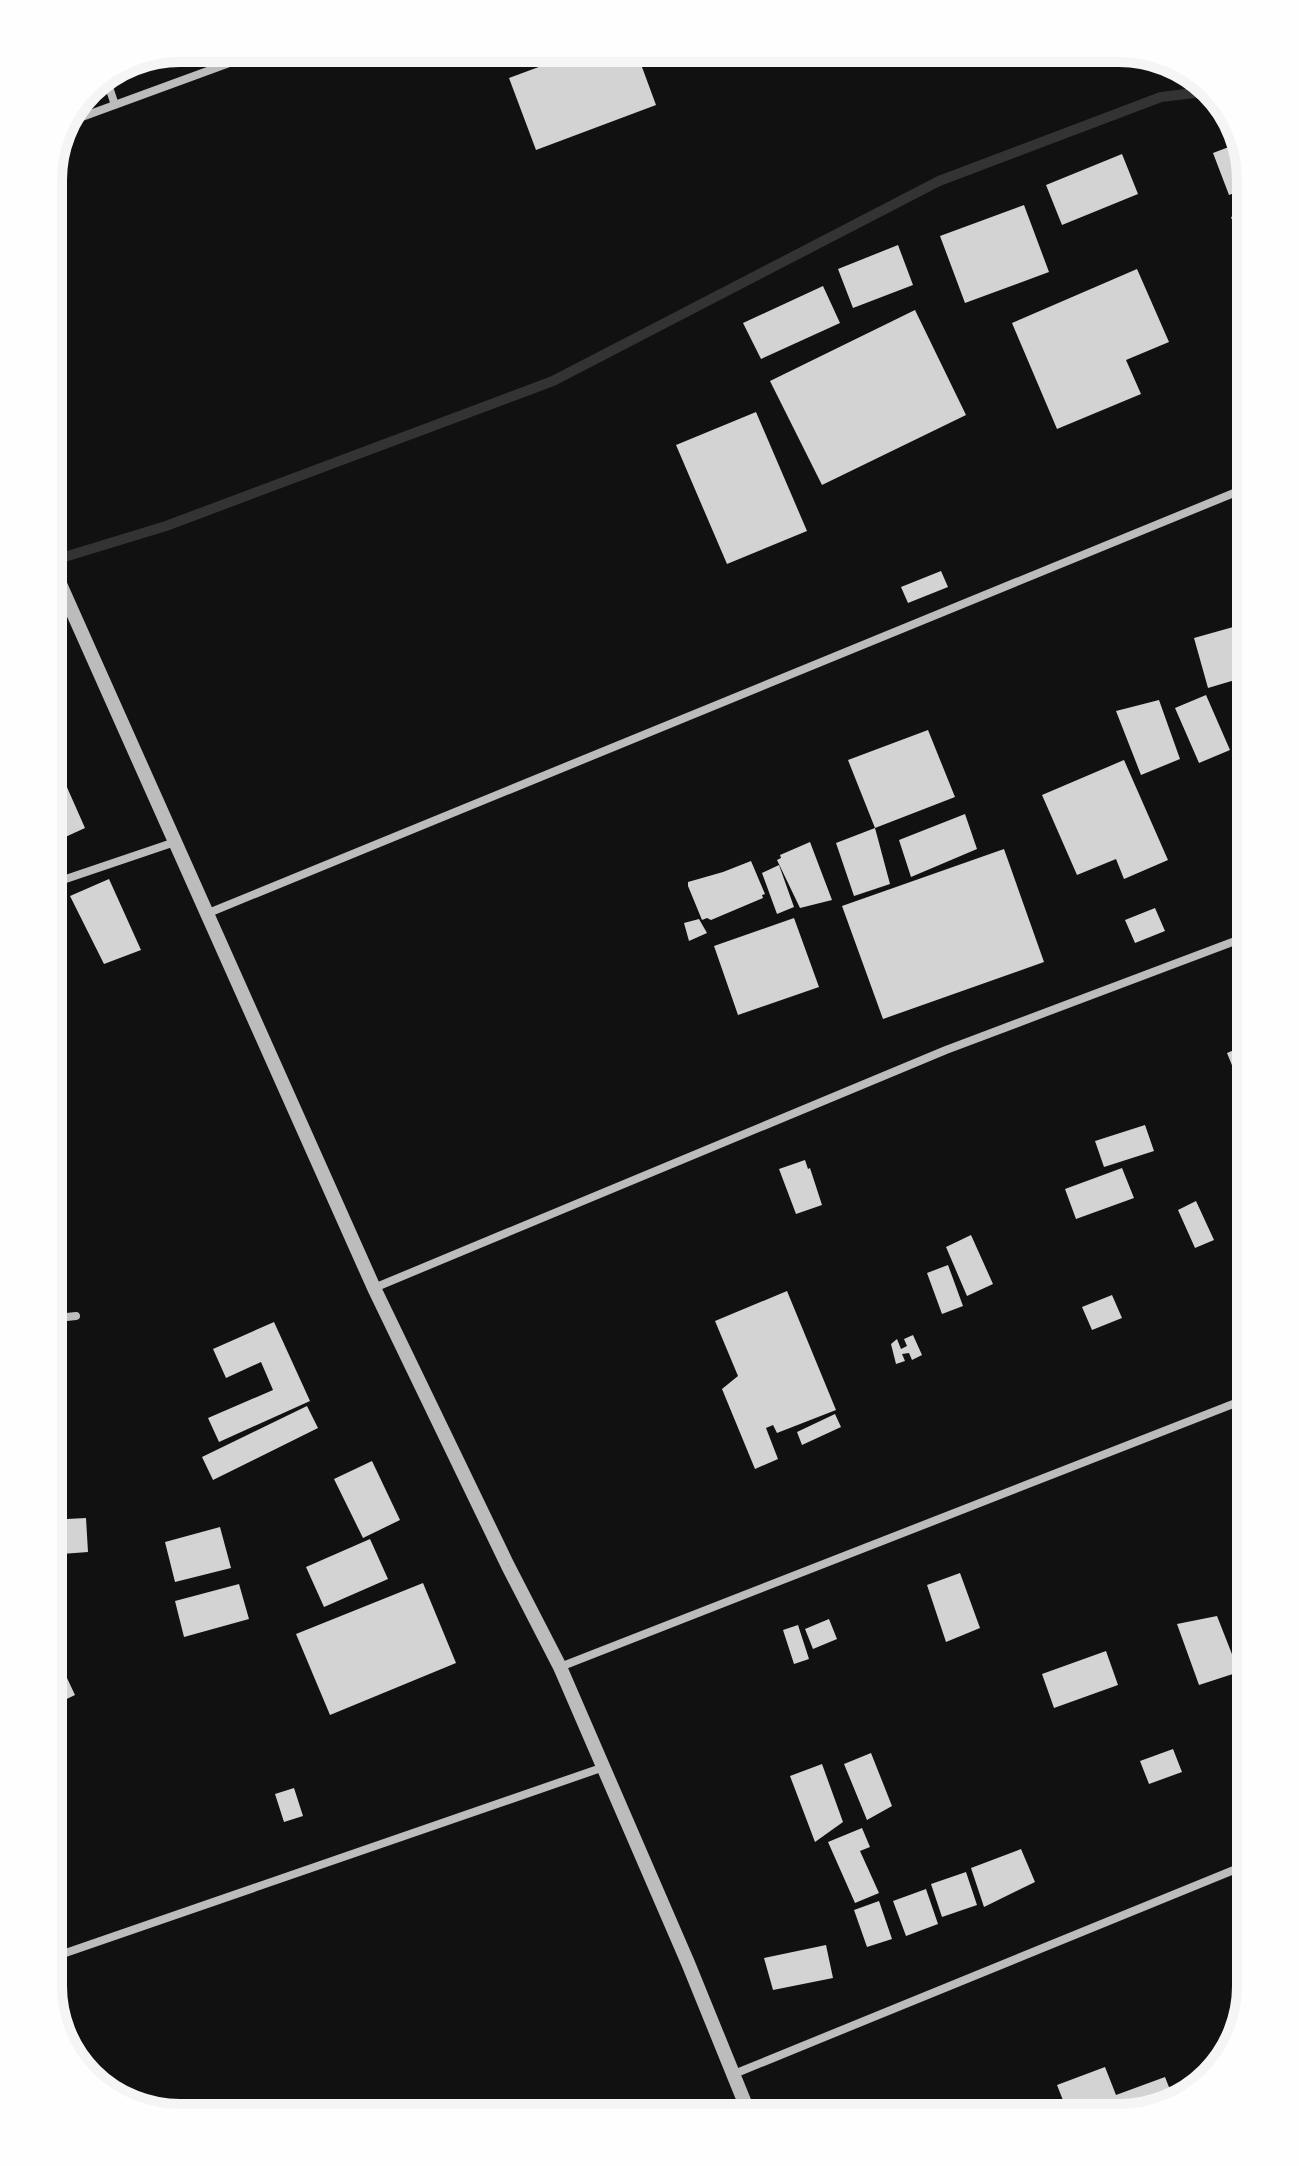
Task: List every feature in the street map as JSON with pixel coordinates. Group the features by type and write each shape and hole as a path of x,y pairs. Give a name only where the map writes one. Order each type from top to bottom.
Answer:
{"street":[{"path":"80,118 232,62"},
{"path":"109,86 115,105"},
{"path":"206,914 1237,492"},
{"path":"62,588 374,1288 560,1667 746,2104"},
{"path":"62,880 175,842"},
{"path":"374,1288 946,1050 1237,940"},
{"path":"62,1318 76,1316"},
{"path":"560,1667 1237,1402"},
{"path":"62,1954 605,1767"},
{"path":"734,2074 1237,1869"}],"building":[{"path":"552,62 640,62 656,105 536,150 509,78"},
{"path":"1232,146 1237,192 1229,195 1213,153"},
{"path":"1122,154 1138,194 1062,225 1046,185"},
{"path":"1024,205 1049,272 965,303 940,236"},
{"path":"1237,215 1237,234 1231,217"},
{"path":"898,245 913,285 853,308 838,269"},
{"path":"1137,269 1169,342 1126,360 1141,394 1057,429 1012,323"},
{"path":"823,286 840,323 761,359 743,323"},
{"path":"915,310 966,415 822,485 770,381"},
{"path":"756,412 807,531 727,564 676,445"},
{"path":"941,571 948,587 908,603 901,587"},
{"path":"1237,626 1237,679 1208,688 1194,638"},
{"path":"1206,695 1230,750 1199,763 1175,708"},
{"path":"1159,700 1180,759 1141,775 1116,711"},
{"path":"928,730 955,797 875,828 848,760"},
{"path":"1124,760 1168,860 1124,879 1116,859 1077,875 1042,795"},
{"path":"66,785 85,828 62,839 62,787"},
{"path":"965,814 977,849 911,877 899,840"},
{"path":"875,828 890,884 854,896 836,843"},
{"path":"810,842 832,900 800,908 777,860 781,858 780,855"},
{"path":"1004,849 1044,962 883,1019 842,906"},
{"path":"751,861 765,894 763,898 711,920 702,920 688,882"},
{"path":"779,865 794,907 777,914 762,873"},
{"path":"109,879 141,950 104,964 70,896"},
{"path":"1155,908 1165,931 1135,943 1125,920"},
{"path":"794,918 819,987 738,1015 714,946"},
{"path":"699,919 707,933 689,941 684,923"},
{"path":"1237,1049 1237,1075 1236,1075 1227,1053"},
{"path":"1145,1125 1154,1151 1104,1167 1095,1141"},
{"path":"805,1160 822,1205 796,1214 779,1169"},
{"path":"1122,1168 1134,1198 1076,1219 1065,1189"},
{"path":"1196,1201 1214,1240 1195,1248 1178,1210"},
{"path":"971,1235 993,1284 967,1296 946,1247"},
{"path":"948,1265 963,1306 942,1314 927,1273"},
{"path":"787,1291 836,1410 777,1433 773,1425 766,1428 778,1459 755,1469 722,1389 738,1376 715,1321"},
{"path":"1112,1295 1122,1318 1092,1330 1082,1307"},
{"path":"274,1322 310,1401 219,1442 208,1418 273,1390 261,1362 226,1378 213,1349"},
{"path":"913,1335 922,1355 912,1360 909,1353 902,1354 905,1361 896,1364 891,1344 897,1339 901,1349 907,1346 904,1339"},
{"path":"307,1406 318,1428 213,1480 202,1457"},
{"path":"835,1414 841,1427 802,1445 797,1432"},
{"path":"372,1461 400,1520 363,1538 334,1479"},
{"path":"86,1518 88,1552 62,1554 62,1519"},
{"path":"220,1527 231,1568 175,1582 165,1542"},
{"path":"370,1539 388,1579 324,1607 306,1567"},
{"path":"960,1573 980,1628 946,1642 927,1585"},
{"path":"423,1583 456,1663 330,1715 296,1634"},
{"path":"239,1584 249,1619 184,1637 175,1601"},
{"path":"1217,1616 1237,1673 1199,1685 1177,1624"},
{"path":"829,1619 837,1639 813,1649 805,1629"},
{"path":"798,1625 809,1659 794,1664 783,1630"},
{"path":"1106,1651 1118,1685 1054,1708 1042,1674"},
{"path":"62,1667 75,1695 62,1701"},
{"path":"1173,1749 1182,1772 1149,1784 1140,1761"},
{"path":"871,1753 892,1806 867,1820 844,1764"},
{"path":"822,1764 843,1822 815,1842 790,1776"},
{"path":"294,1788 303,1816 284,1822 275,1794"},
{"path":"862,1828 870,1847 860,1851 879,1893 855,1903 828,1842"},
{"path":"1021,1849 1035,1882 984,1907 971,1868"},
{"path":"966,1872 977,1905 942,1917 931,1884"},
{"path":"926,1889 938,1924 906,1936 893,1901"},
{"path":"879,1901 892,1939 867,1947 854,1910"},
{"path":"826,1945 833,1978 773,1990 764,1958"},
{"path":"1105,2067 1116,2095 1165,2077 1171,2092 1142,2102 1064,2104 1057,2085"}],"waterway":[{"path":"62,558 166,526 553,381 939,181 1161,97 1198,92"}]}
